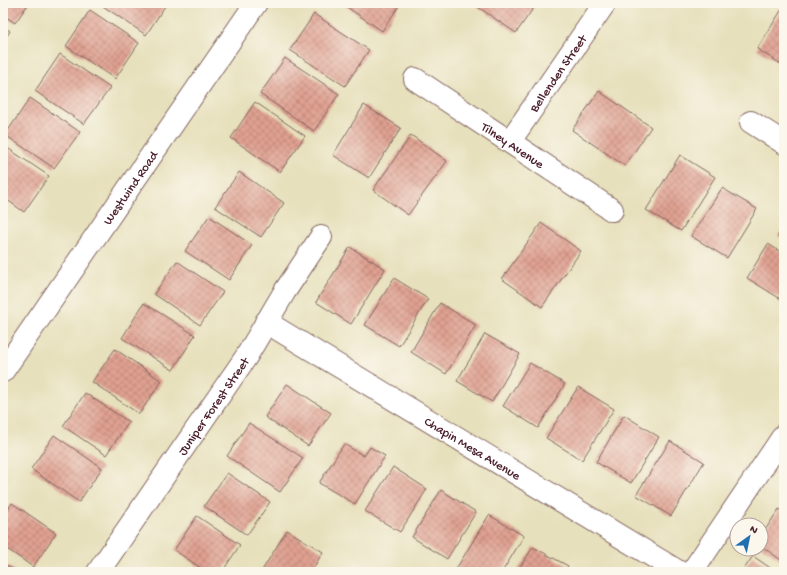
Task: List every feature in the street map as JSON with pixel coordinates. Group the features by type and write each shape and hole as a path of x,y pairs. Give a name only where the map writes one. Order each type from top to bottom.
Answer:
{"street":[{"name":"Westwind Road","path":"3,371 256,3"},
{"name":"Bellenden Street","path":"510,141 605,3"},
{"name":"Tilney Avenue","path":"415,79 612,210"},
{"path":"751,122 784,143"},
{"name":"Juniper Forest Street","path":"98,572 246,357 266,322 321,237"},
{"name":"Chapin Mesa Avenue","path":"266,322 679,572"},
{"path":"692,572 784,435"}],"building":[{"path":"3,3 29,3 15,23 3,15"},
{"path":"167,3 146,35 100,4"},
{"path":"341,3 401,3 382,31"},
{"path":"472,3 537,3 516,33"},
{"path":"784,6 784,66 757,49"},
{"path":"90,10 139,43 115,79 66,46"},
{"path":"314,14 369,50 345,86 290,50"},
{"path":"3,26 10,31 3,42"},
{"path":"60,54 110,88 84,124 35,91"},
{"path":"285,58 339,94 314,131 260,94"},
{"path":"599,91 651,127 625,166 572,130"},
{"path":"30,98 80,132 54,168 5,135"},
{"path":"255,102 305,136 280,172 231,138"},
{"path":"364,105 401,128 369,178 333,155"},
{"path":"411,135 447,161 408,215 373,190"},
{"path":"3,145 49,176 24,212 3,197"},
{"path":"680,155 715,177 681,231 646,210"},
{"path":"239,172 284,203 261,237 215,207"},
{"path":"722,188 757,209 727,258 691,236"},
{"path":"209,216 252,245 229,280 185,251"},
{"path":"541,223 581,251 542,307 502,279"},
{"path":"784,227 784,239 778,236"},
{"path":"768,244 784,254 784,301 747,278"},
{"path":"350,247 385,269 351,324 316,302"},
{"path":"177,261 223,292 200,325 154,294"},
{"path":"394,278 428,299 399,346 365,325"},
{"path":"144,303 195,335 173,370 122,338"},
{"path":"440,303 476,325 446,374 411,352"},
{"path":"485,334 520,354 492,402 457,381"},
{"path":"115,349 162,381 139,414 92,382"},
{"path":"530,363 565,384 538,428 503,406"},
{"path":"287,384 331,413 308,446 265,417"},
{"path":"578,387 614,409 582,460 546,438"},
{"path":"85,393 129,422 106,455 63,426"},
{"path":"624,415 659,437 631,483 596,462"},
{"path":"249,423 303,458 280,492 227,456"},
{"path":"54,435 102,468 79,502 31,469"},
{"path":"670,441 704,462 671,516 636,495"},
{"path":"344,444 364,456 370,447 385,456 355,504 319,483"},
{"path":"393,467 427,489 400,532 365,511"},
{"path":"227,473 270,502 247,535 204,506"},
{"path":"441,490 476,512 447,559 412,537"},
{"path":"12,503 56,533 33,567 3,546 3,516"},
{"path":"779,509 784,512 784,562 769,552 769,524"},
{"path":"489,515 524,536 502,572 460,572 456,569"},
{"path":"197,516 240,545 222,572 207,572 174,550"},
{"path":"287,530 323,552 311,572 261,572"},
{"path":"533,547 568,566 565,572 517,572"},
{"path":"752,557 754,557 776,572 742,572"},
{"path":"3,563 17,572 3,572"}]}
